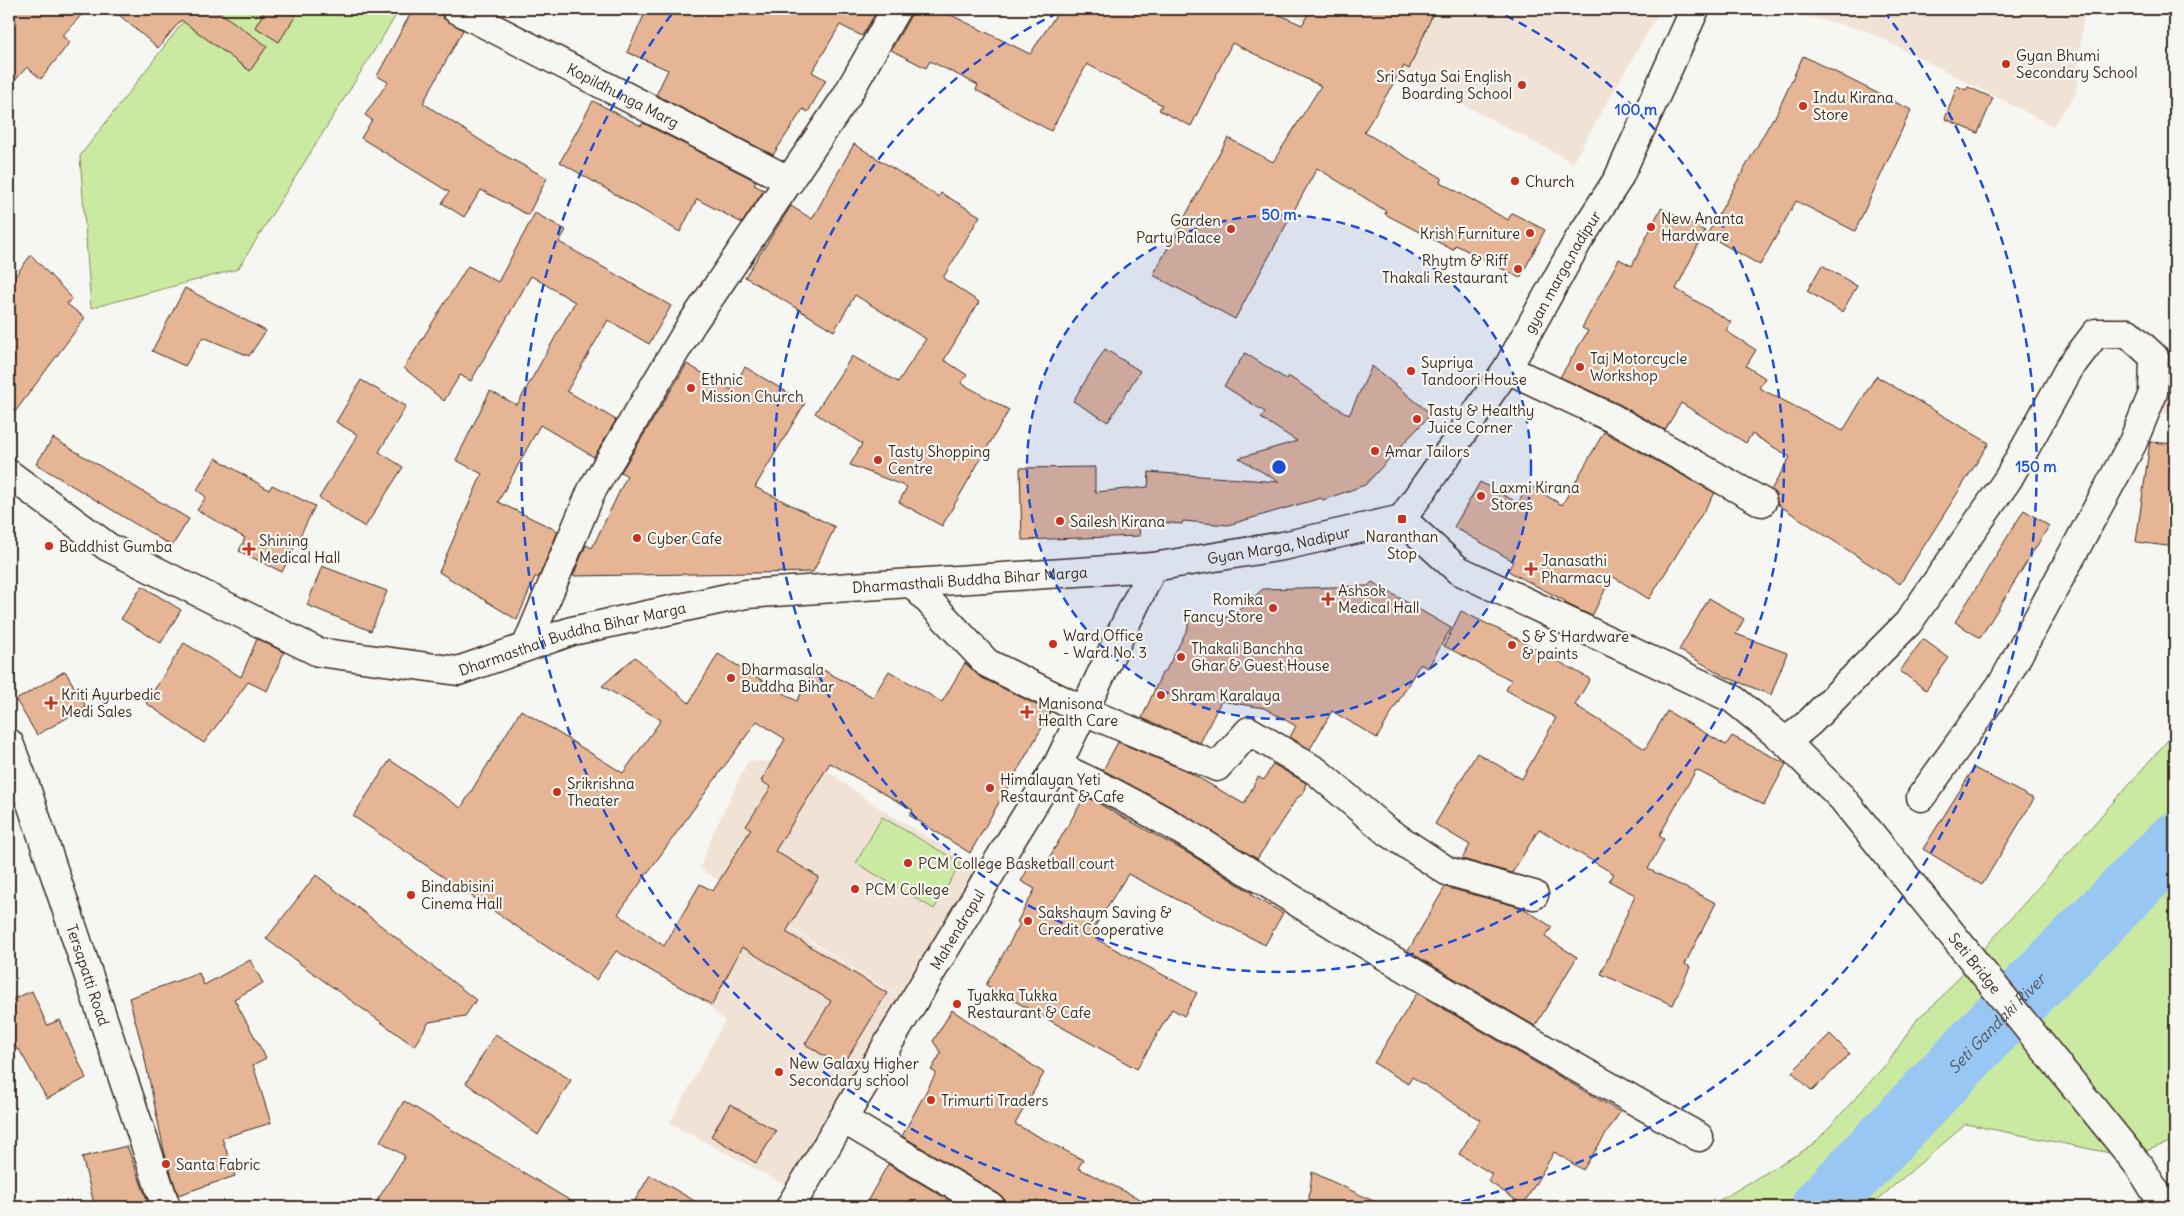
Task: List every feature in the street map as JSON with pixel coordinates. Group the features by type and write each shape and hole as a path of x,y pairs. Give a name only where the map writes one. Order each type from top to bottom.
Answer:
{"main road":[{"name":"Kopildhunga Marg","path":"458,9 790,181"},
{"path":"526,647 592,490 691,325 846,97 896,9"},
{"name":"gyan marga,nadipur","path":"1402,519 1507,369 1578,241 1618,179 1695,9"},
{"path":"1786,742 1810,722 1908,623 2008,479 2070,367 2096,333 2128,333 2154,357 2153,393 2133,442 2004,681 1921,797"},
{"path":"1507,369 1612,418 1762,502"},
{"name":"Dharmasthali Buddha Bihar Marga","path":"9,474 108,547 318,652 458,671 572,631 746,594 1153,567"},
{"name":"Gyan Marga, Nadipur","path":"1153,567 1283,546 1402,519"},
{"name":"Seti Bridge","path":"1402,519 1458,570 1733,699 1786,742 1842,798 2140,1167 2165,1207"},
{"name":"Mahendrapul","path":"790,1207 1057,766 1082,710 1153,567"},
{"path":"912,583 987,663 1082,710 1217,767 1248,731 1316,771 1384,829 1447,871 1534,895"},
{"name":"Tersapatti Road","path":"9,743 24,782 166,1207"},
{"path":"1057,766 1091,781 1182,832 1520,1036 1699,1137"},
{"path":"843,1119 991,1207"}],"shaded area":[{"name":"Sri Satya Sai English Boarding School","path":"1281,9 1661,9 1573,162"},
{"name":"Gyan Bhumi Secondary School","path":"1814,9 2084,9 2076,93 2053,126 1865,30 1810,17"},
{"path":"2175,360 2175,414 2154,412"},
{"name":"PCM College","path":"748,761 815,762 871,803 986,872 906,1002 700,868 710,840"},
{"name":"New Galaxy Higher Secondary school","path":"757,907 903,1001 800,1171 785,1185 670,1123 725,1021 703,1001"}],"green space":[{"path":"193,9 400,9 238,269 91,308 80,156"},
{"path":"2175,732 2175,1140 2130,1157 1966,1124 1869,1207 1708,1207 1813,1145 1889,1061 1918,1018 1938,1001"},
{"name":"PCM College Basketball court","path":"882,817 961,863 934,909 856,863"}],"building":[{"path":"9,9 87,9 62,36 70,42 41,79 27,67 9,87"},
{"path":"112,9 215,9 267,46 250,71 181,20 158,48"},
{"path":"266,9 300,9 279,42 255,27"},
{"path":"413,9 441,9 443,18 463,30 423,103 500,153 547,178 528,215 481,190 464,217 442,203 449,192 361,138 372,120 365,115 388,82 377,76"},
{"path":"647,9 878,9 862,36 840,25 812,72 826,80 808,112 803,109 773,155 656,95 668,70 627,52"},
{"path":"912,9 939,9 1030,54 1060,9 1267,9 1302,25 1311,9 1435,9 1409,69 1404,66 1364,132 1442,178 1440,182 1508,220 1512,213 1545,230 1520,278 1456,245 1453,250 1385,214 1386,211 1317,168 1235,319 1153,275 1228,138 1273,162 1321,86 1232,43 1191,126 1159,110 1162,105 1087,64 1051,131 976,90 978,85 930,61 926,68 891,50 910,17"},
{"path":"1803,56 1911,110 1855,231 1796,201 1760,265 1707,235 1774,119"},
{"path":"1957,86 1966,90 1968,87 1993,98 1978,133 1945,119"},
{"path":"593,101 641,126 643,123 756,181 754,185 764,190 742,223 697,199 680,232 560,162"},
{"path":"854,144 939,197 941,193 980,216 943,278 979,302 944,360 967,375 961,383 1009,410 942,526 899,502 907,487 850,465 862,444 815,413 852,356 898,382 926,339 855,295 834,331 745,277 791,206 812,219"},
{"path":"1661,208 1705,231 1676,289 1731,322 1726,331 1756,350 1746,366 1765,378 1759,388 1843,431 1876,376 1989,443 1900,584 1777,504 1776,494 1771,490 1790,457 1752,434 1746,443 1681,403 1665,430 1619,404 1560,377 1588,331 1582,328 1619,259 1632,266"},
{"path":"535,213 566,230 559,242 671,306 649,344 608,320 567,391 616,420 594,457 540,425 498,502 558,531 539,577 535,577 517,620 439,572 482,474 456,460 490,391 517,405 575,302 531,276 471,381 460,375 444,401 404,368 468,266 498,282"},
{"path":"31,255 72,298 67,304 85,318 9,420 9,284"},
{"path":"1822,265 1857,286 1842,312 1807,291"},
{"path":"185,288 266,331 249,356 203,337 185,366 152,351"},
{"path":"1105,349 1140,371 1108,422 1073,401"},
{"path":"1245,353 1286,379 1288,376 1349,415 1372,366 1431,414 1365,485 1323,500 1321,498 1228,525 1183,521 1182,524 1138,520 1140,536 1022,540 1020,468 1095,467 1095,492 1148,487 1149,472 1279,482 1239,458 1297,441 1261,418 1265,412 1224,386"},
{"path":"687,364 731,390 745,367 805,403 755,487 835,527 813,572 573,576 586,545 592,548 627,476 621,472"},
{"path":"361,380 406,406 379,452 403,467 365,527 319,498 358,435 336,422"},
{"path":"1604,432 1715,493 1649,599 1612,576 1592,616 1508,571 1513,561 1454,527 1480,482 1518,503 1529,485 1562,505"},
{"path":"53,438 189,519 172,546 36,464"},
{"path":"2150,442 2175,444 2175,547 2136,542"},
{"path":"216,458 269,490 272,485 315,506 282,572 239,551 245,538 197,510 206,497 197,490"},
{"path":"2024,510 2049,526 1980,638 1955,622"},
{"path":"322,566 387,591 371,631 307,605"},
{"path":"1372,582 1451,628 1428,668 1420,664 1377,738 1332,711 1310,749 1290,737 1296,726 1264,708 1221,701 1200,743 1142,718 1163,671 1165,672 1188,628 1188,617 1231,617 1263,589 1368,586"},
{"path":"142,586 181,610 161,643 121,619"},
{"path":"1709,598 1744,619 1736,634 1787,653 1771,695 1726,677 1679,650"},
{"path":"1461,611 1520,640 1590,679 1575,705 1645,749 1667,711 1726,745 1732,736 1786,764 1764,805 1696,770 1659,836 1664,839 1648,869 1716,903 1685,964 1690,967 1673,1005 1601,974 1635,895 1609,881 1614,874 1539,829 1512,873 1462,859 1470,845 1435,824 1477,753 1522,779 1556,718 1506,690 1511,680 1444,646"},
{"path":"257,639 284,652 267,691 248,682 204,743 146,703 184,643 241,677"},
{"path":"1923,639 1949,658 1926,690 1900,671"},
{"path":"718,654 797,701 816,666 873,697 889,671 942,702 965,663 980,677 1051,712 970,853 909,815 913,810 830,763 775,851 819,877 786,932 887,993 842,1067 805,1044 831,1001 742,947 712,1005 616,951 596,980 353,816 390,760 461,808 521,710 623,773 661,720 602,686 635,657 689,703","holes":["757,721 785,739 761,781 771,787 746,826 751,829 713,891 700,884 664,946 618,914"]},
{"name":"Kriti Ayurbedic Medi Sales","path":"65,671 86,707 37,735 16,700"},
{"path":"1118,742 1187,771 1244,804 1258,777 1264,780 1273,764 1306,783 1303,794 1297,798 1257,859 1173,808 1103,770"},
{"path":"1974,768 2034,799 1982,885 1923,849"},
{"path":"1085,796 1193,856 1252,893 1251,895 1283,913 1265,945 1128,874 1093,929 1099,933 1096,939 1197,993 1184,1016 1172,1009 1137,1069 986,985 1020,924 1017,922 1035,889 1021,881 1035,857 1046,863"},
{"path":"316,875 476,1000 465,1016 429,1022 414,1046 266,939"},
{"path":"1445,887 1523,908 1552,927 1545,937 1577,957 1535,1026 1408,951"},
{"path":"250,960 263,983 234,999 266,1058 253,1065 271,1123 222,1138 235,1176 178,1195 165,1155 143,1050 129,998 199,973 204,985"},
{"path":"32,991 47,1025 60,1020 86,1078 47,1099 19,1049 17,1050 9,1032 9,1001"},
{"path":"1417,993 1620,1112 1583,1170 1554,1152 1523,1205 1488,1181 1492,1174 1459,1154 1480,1120 1412,1077 1408,1084 1374,1063"},
{"path":"952,1010 1044,1073 1015,1124 1083,1160 1078,1168 1156,1207 1007,1207 1005,1200 999,1194 902,1136 936,1073 931,1070 941,1053 933,1041"},
{"path":"495,1034 571,1080 538,1135 466,1083"},
{"path":"1830,1034 1850,1054 1812,1091 1792,1072"},
{"path":"404,1101 581,1207 373,1207 405,1156 380,1141"},
{"path":"730,1104 776,1131 756,1163 711,1136"},
{"path":"127,1146 149,1205 140,1207 95,1207 82,1157"},
{"path":"888,1164 961,1207 864,1207"},
{"path":"1312,1172 1386,1207 1308,1207"},
{"path":"650,1175 705,1207 631,1207"}],"waterway":[{"name":"Seti Gandaki River","path":"1821,1207 1998,1021 2175,843"}],"place":[{"name":"Gyan Bhumi Secondary School","path":"2006,64"},
{"name":"Sri Satya Sai English Boarding School","path":"1522,85"},
{"name":"Indu Kirana Store","path":"1803,106"},
{"name":"Church","path":"1515,181"},
{"name":"New Ananta Hardware","path":"1651,227"},
{"name":"Garden Party Palace","path":"1231,229"},
{"name":"Krish Furniture","path":"1530,233"},
{"name":"Rhytm & Riff Thakali Restaurant","path":"1518,269"},
{"name":"Taj Motorcycle Workshop","path":"1580,367"},
{"name":"Supriya Tandoori House","path":"1411,371"},
{"name":"Ethnic Mission Church","path":"691,388"},
{"name":"Tasty & Healthy Juice Corner","path":"1417,419"},
{"name":"Amar Tailors","path":"1375,451"},
{"name":"Tasty Shopping Centre","path":"878,460"},
{"name":"Laxmi Kirana Stores","path":"1481,496"},
{"name":"Naranthan Stop","path":"1402,519"},
{"name":"Sailesh Kirana","path":"1060,521"},
{"name":"Cyber Cafe","path":"637,538"},
{"name":"Buddhist Gumba","path":"49,546"},
{"name":"Shining Medical Hall","path":"249,549"},
{"name":"Janasathi Pharmacy","path":"1531,569"},
{"name":"Ashsok Medical Hall","path":"1328,599"},
{"name":"Romika Fancy Store","path":"1273,608"},
{"name":"Ward Office - Ward No. 3","path":"1053,644"},
{"name":"S & S Hardware & paints","path":"1512,645"},
{"name":"Thakali Banchha Ghar & Guest House","path":"1181,657"},
{"name":"Dharmasala Buddha Bihar","path":"731,678"},
{"name":"Shram Karalaya","path":"1161,695"},
{"name":"Kriti Ayurbedic Medi Sales","path":"51,703"},
{"name":"Manisona Health Care","path":"1027,712"},
{"name":"Himalayan Yeti Restaurant & Cafe","path":"990,788"},
{"name":"Srikrishna Theater","path":"557,792"},
{"name":"PCM College Basketball court","path":"908,863"},
{"name":"PCM College","path":"855,889"},
{"name":"Bindabisini Cinema Hall","path":"411,895"},
{"name":"Sakshaym Saving & Credit Cooperative","path":"1028,921"},
{"name":"Tyakka Tukka Restaurant & Cafe","path":"957,1004"},
{"name":"New Galaxy Higher Secondary school","path":"779,1072"},
{"name":"Trimurti Traders","path":"931,1100"},
{"name":"Santa Fabric","path":"166,1164"}]}
